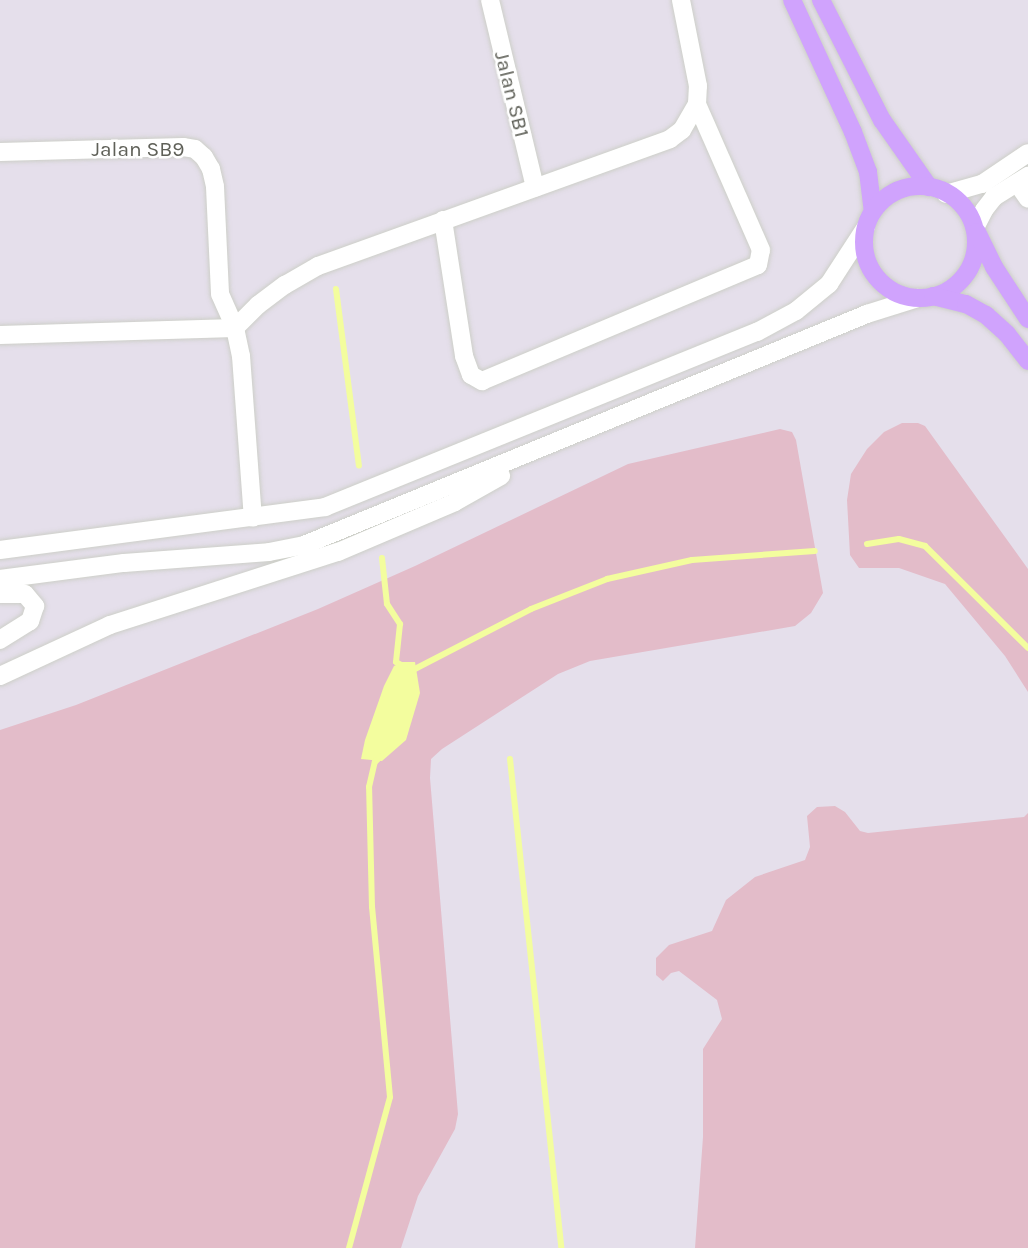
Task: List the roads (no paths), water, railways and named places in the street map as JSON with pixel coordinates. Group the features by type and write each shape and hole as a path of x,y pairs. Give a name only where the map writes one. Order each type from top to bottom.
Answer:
{"main road":[{"name":"Jalan SB1","path":"490,0 535,188"},
{"path":"443,220 464,356 471,375 482,381 758,265 761,250 698,104 698,86 681,0"},
{"path":"792,0 853,132 868,172 870,219 864,243 867,260 875,275 886,287 902,295 966,304 986,315 1007,334 1028,361"},
{"path":"821,0 882,120 937,190 964,208 994,267 1028,319"},
{"path":"0,334 235,328 258,305 285,285 318,266 670,139 682,130 698,104"},
{"name":"Jalan SB9","path":"0,152 195,149 204,157 211,169 215,187 219,285 235,328"},
{"path":"0,550 325,507 757,332 796,310 829,284 870,219 898,191 913,186 937,190 982,184 1028,153"},
{"path":"0,579 124,563 269,552 304,545 867,314 950,290 968,271 976,246 975,228 994,197 1023,179 1028,199"},
{"path":"235,328 244,380 254,518"},
{"path":"0,676 110,626 338,552 455,502 570,437"},
{"path":"0,594 25,594 35,606 30,621 0,640"}],"waterway":[{"path":"336,289 359,466"},
{"path":"867,544 899,539 925,546 1028,648"},
{"path":"411,671 531,609 607,579 692,560 815,551"},
{"path":"382,558 387,604 400,624 396,662 405,667"},
{"path":"349,1248 390,1097 372,907 369,787 375,762 381,756"},
{"path":"510,759 561,1248"}]}
